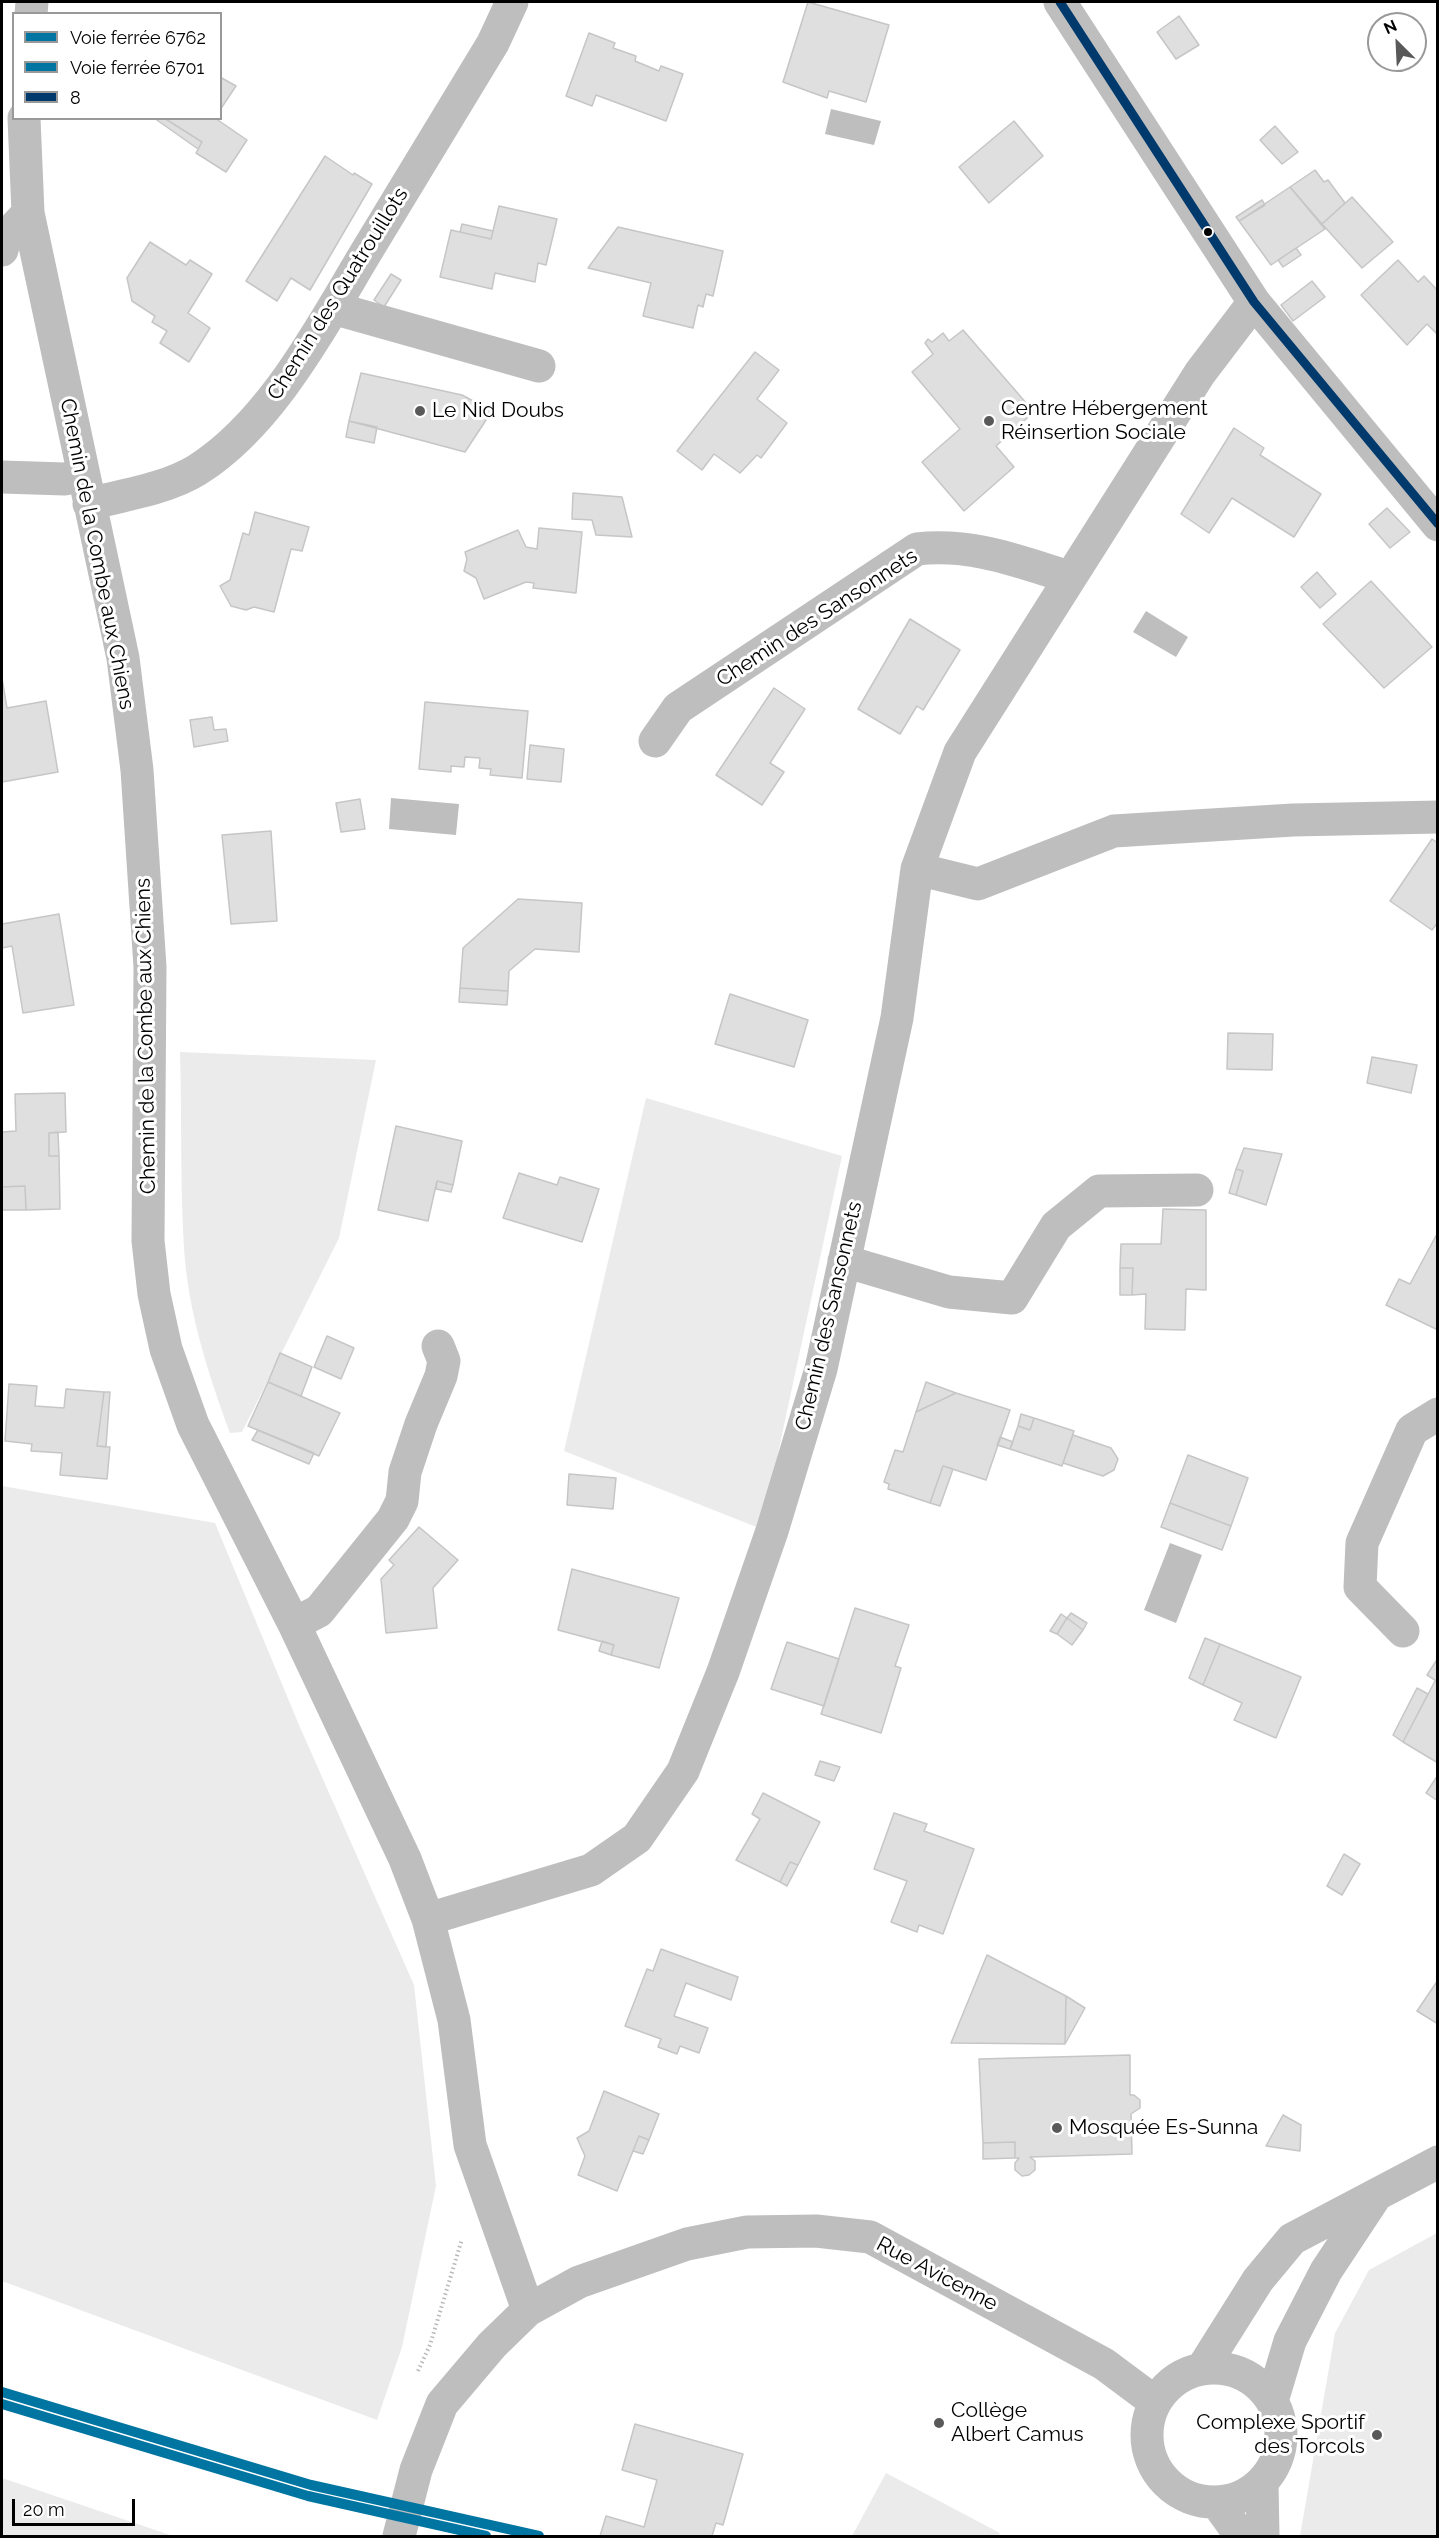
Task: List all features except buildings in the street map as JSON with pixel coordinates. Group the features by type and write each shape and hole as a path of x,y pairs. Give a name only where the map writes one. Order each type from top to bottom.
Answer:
{"street":[{"name":"Chemin des Quatrouillots","path":"2,477 65,479 86,490 167,483 195,471 230,447 262,415 333,308 493,43 512,2"},
{"path":"1060,2 1254,302 1437,525"},
{"name":"Chemin de la Combe aux Chiens","path":"24,120 28,213 124,664 142,829 150,967 148,1241 154,1294 166,1349 193,1425 294,1624 405,1859 428,1919 454,2020 470,2145 528,2310"},
{"path":"2,250 5,238 28,213"},
{"name":"Chemin des Sansonnets","path":"428,1919 591,1870 638,1838 683,1771 723,1672 772,1531 820,1369 897,1018 917,869 960,752 1200,373 1254,302"},
{"path":"333,308 538,366"},
{"name":"Chemin des Sansonnets","path":"655,741 678,708 917,549 942,547 979,550 1069,577"},
{"path":"917,869 978,884 1114,831 1293,820 1437,818"},
{"path":"844,1261 949,1292 1012,1298 1056,1226 1100,1191 1197,1190"},
{"path":"294,1624 319,1611 393,1519 402,1501 405,1472 421,1424 441,1376 444,1361 438,1346"},
{"path":"1403,1631 1360,1587 1362,1543 1412,1430 1437,1414"},
{"path":"1202,2369 1258,2280 1292,2239 1437,2162"},
{"path":"1272,2401 1290,2341 1326,2271 1378,2193"},
{"name":"Rue Avicenne","path":"528,2310 579,2282 687,2244 747,2232 816,2231 870,2237 1104,2364 1155,2402"},
{"path":"399,2536 417,2470 442,2404 492,2345 528,2310"},
{"path":"1222,2368 1242,2374 1259,2385 1272,2401 1280,2422 1281,2444 1274,2465 1262,2483 1234,2500 1217,2503 1197,2501 1178,2493 1162,2479 1151,2462 1147,2442 1148,2421 1155,2402 1167,2386 1184,2375 1202,2369 1222,2368"},
{"path":"1262,2483 1263,2536"},
{"path":"1217,2503 1241,2536"}],"path":[{"path":"415,2376 430,2345 465,2230 484,2190"}],"shaded area":[{"path":"831,109 881,121 874,145 825,134"},
{"path":"1146,611 1188,637 1176,657 1133,632"},
{"path":"391,798 459,804 456,835 389,829"},
{"path":"180,1052 376,1060 339,1238 242,1432 230,1433 214,1388 195,1319 186,1272"},
{"path":"646,1098 842,1156 764,1518 759,1528 564,1451"},
{"path":"2,1486 215,1523 299,1725 414,1985 436,2186 402,2347 377,2420 2,2281"},
{"path":"1170,1543 1202,1555 1176,1623 1144,1610"},
{"name":"Complexe Sportif des Torcols","path":"1437,2233 1437,2536 1300,2536 1335,2333 1369,2270"},
{"path":"886,2473 1000,2533 998,2536 852,2536"},
{"path":"2,2478 173,2536 2,2536"}],"rail line":[{"name":"6762","path":"2,2392 311,2485 539,2536"},
{"name":"6701","path":"2,2404 308,2496 486,2536"}],"transit line":[{"name":"8","path":"1060,2 1254,302 1438,524"}],"place":[{"name":"Le Nid Doubs","path":"420,411"},
{"name":"Centre Hébergement Réinsertion Sociale","path":"989,421"},
{"name":"Mosquée Es-Sunna","path":"1057,2128"},
{"name":"Collège Albert Camus","path":"939,2423"},
{"name":"Complexe Sportif des Torcols","path":"1377,2435"}]}
